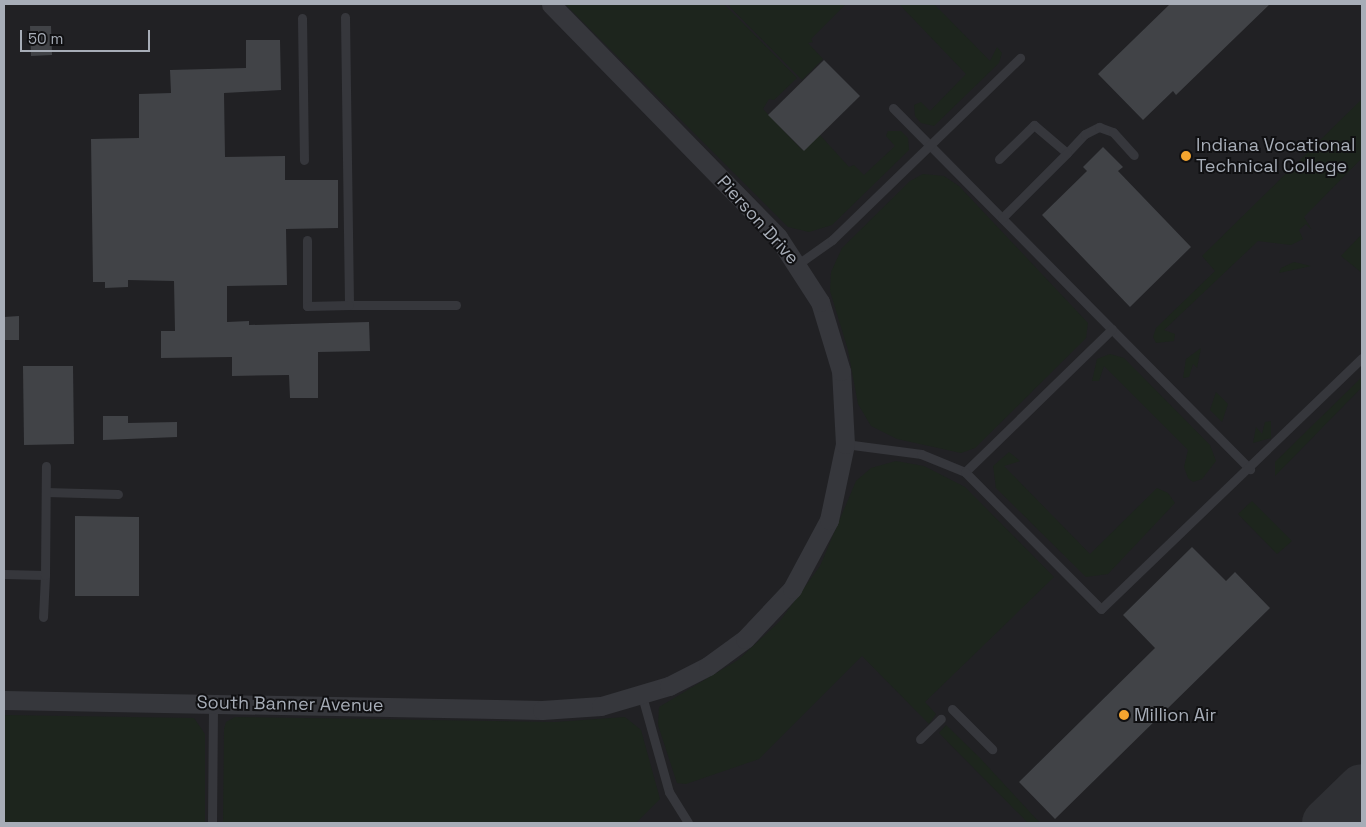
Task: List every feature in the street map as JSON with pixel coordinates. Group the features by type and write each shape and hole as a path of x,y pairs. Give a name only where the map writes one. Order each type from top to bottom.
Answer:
{"street":[{"name":"Pierson Drive","path":"551,4 778,238 798,264 820,302 835,343 844,390 845,444 829,520 792,590 751,634 718,660 684,680 642,696 576,709"},
{"name":"South Banner Avenue","path":"4,700 576,709"}],"lane":[{"path":"345,17 349,305"},
{"path":"302,18 304,160"},
{"path":"798,264 832,240 929,144 1020,58"},
{"path":"893,108 1250,469"},
{"path":"999,159 1034,124 1067,153"},
{"path":"1002,218 1085,134 1098,128 1113,132 1134,155"},
{"path":"307,240 307,306 456,304"},
{"path":"965,472 1112,329"},
{"path":"845,444 921,454 965,472 1102,609 1250,469 1362,358"},
{"path":"44,617 46,466"},
{"path":"46,492 118,494"},
{"path":"4,574 45,575"},
{"path":"642,696 669,792 688,823"},
{"path":"212,823 214,702"},
{"path":"952,709 992,749"},
{"path":"920,739 941,719"}],"shaded area":[{"path":"4,4 1362,4 1362,823 4,823"},
{"path":"565,4 724,4 797,78 774,100 769,99 763,109 802,150 819,134 849,167 854,165 864,175 895,146 886,136 888,131 901,131 908,138 909,150 832,225 809,232 788,227"},
{"path":"727,4 846,4 811,39 813,42 808,43 823,59 802,80"},
{"path":"899,4 934,4 990,61 997,47 1002,53 999,63 934,126 921,123 915,116 914,105 921,102 930,111 966,74"},
{"path":"1362,99 1362,158 1304,217 1312,230 1306,224 1299,230 1303,239 1291,245 1258,241 1164,330 1175,334 1174,341 1156,343 1153,337 1156,328 1215,271 1202,256"},
{"path":"923,174 944,176 959,186 1088,323 1086,338 975,448 961,453 897,439 871,426 858,404 848,350 830,291 831,272 842,248 910,181"},
{"path":"1362,234 1362,273 1341,256"},
{"path":"1294,262 1311,266 1279,273 1281,268"},
{"path":"1201,348 1197,368 1193,364 1189,377 1183,378 1186,359"},
{"path":"1110,354 1124,358 1210,445 1216,461 1202,479 1193,482 1188,478 1184,467 1188,450 1104,366 1099,381 1092,381 1097,359"},
{"path":"1362,377 1362,387 1275,476 1275,462"},
{"path":"1216,392 1228,404 1222,422 1210,410"},
{"path":"1271,421 1271,438 1253,443 1256,427 1262,434 1265,422"},
{"path":"1009,452 1020,461 1004,466 1090,554 1157,488 1168,493 1175,503 1108,574 1086,577 996,488 993,466"},
{"path":"896,461 924,466 965,487 1054,577 925,702 936,714 929,724 862,656 759,759 686,784 677,783 658,725 659,707 738,660 780,621 820,566 856,481 871,468"},
{"path":"1252,501 1292,541 1277,554 1238,514"},
{"path":"4,715 194,718 205,734 205,823 4,823"},
{"path":"235,717 555,722 625,717 641,730 660,799 636,823 223,823 224,729 226,722"},
{"path":"946,725 980,758 1040,823 1028,823 939,733"}],"building":[{"path":"1170,4 1270,4 1176,95 1173,91 1143,120 1098,74"},
{"path":"30,26 51,26 52,55 31,56"},
{"path":"246,40 280,40 281,90 224,93 225,157 285,156 285,180 338,180 338,228 286,229 287,285 227,286 227,322 249,321 249,325 369,322 370,351 318,352 318,398 290,398 289,375 232,376 232,357 161,358 161,331 175,331 174,281 128,280 128,287 105,288 105,282 93,282 91,139 139,138 139,94 171,93 170,70 246,68"},
{"path":"824,60 860,96 804,151 768,115"},
{"path":"1103,147 1123,167 1118,171 1191,247 1130,307 1042,215 1087,171 1083,167"},
{"path":"19,316 19,340 4,340 4,317"},
{"path":"23,366 73,366 74,444 24,445"},
{"path":"103,416 128,416 128,423 177,422 177,437 103,440"},
{"path":"75,516 139,517 139,596 75,596"},
{"name":"Million Air","path":"1192,547 1226,581 1235,572 1270,608 1055,819 1019,782 1155,648 1123,615"}],"taxiway":[{"path":"1326,823 1362,788"}],"place":[{"name":"Indiana Vocational Technical College","path":"1186,156"},
{"name":"Million Air","path":"1124,715"}]}
